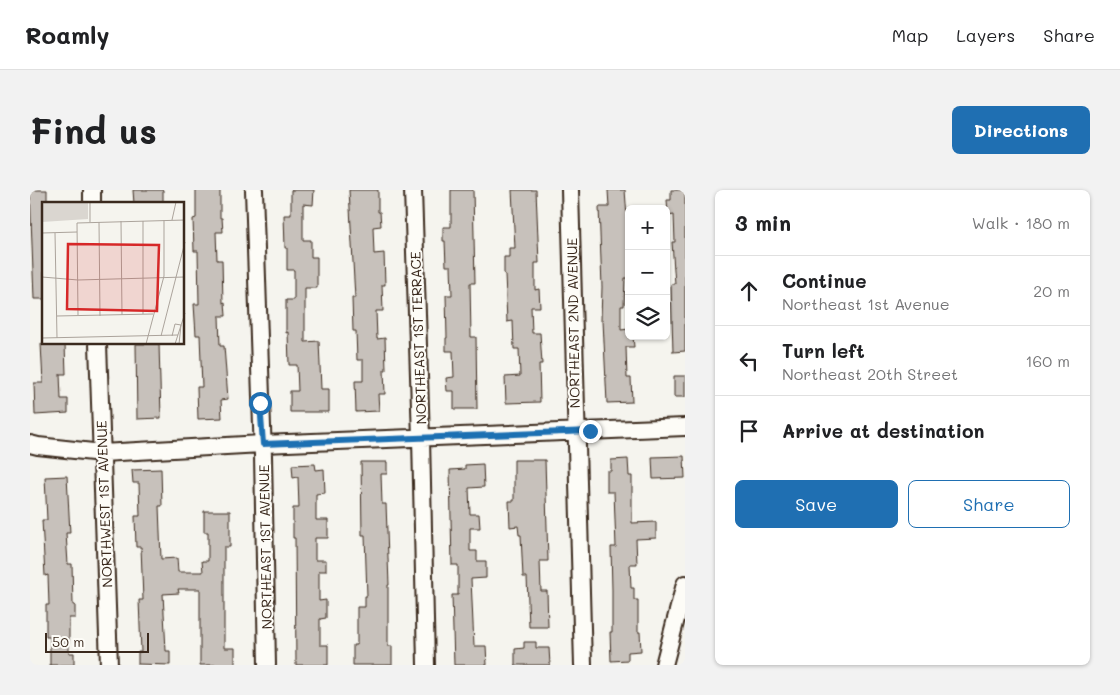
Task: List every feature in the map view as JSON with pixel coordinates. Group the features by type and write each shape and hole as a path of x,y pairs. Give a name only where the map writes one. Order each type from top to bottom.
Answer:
{"street":[{"name":"NORTHEAST 1ST AVENUE","path":"254,190 263,444 267,665"},
{"name":"NORTHEAST 1ST TERRACE","path":"413,190 422,438 426,665"},
{"name":"NORTHEAST 2ND AVENUE","path":"570,190 583,665"},
{"name":"NORTHWEST 1ST AVENUE","path":"98,345 109,665"},
{"path":"30,444 102,453 263,444 685,427"},
{"path":"664,665 685,584"}],"building":[{"path":"30,190 47,190 47,202 42,202 42,299 34,299"},
{"path":"133,190 163,190 163,202 134,202"},
{"path":"196,190 220,190 220,218 222,218 223,232 216,232 217,260 222,260 223,303 225,302 226,316 219,316 220,346 224,346 228,399 221,400 222,418 198,419 197,387 202,387 200,335 196,335 194,304 199,304 198,251 194,251 193,219 196,218"},
{"path":"291,190 314,190 313,205 303,204 303,240 311,240 311,257 317,257 317,288 305,288 305,342 319,341 321,389 329,389 329,412 290,412 290,391 298,391 297,365 289,365 288,332 286,333 286,300 294,300 294,270 287,270 284,215 291,215"},
{"path":"349,190 378,190 378,212 380,212 381,226 373,227 374,254 384,253 385,285 382,285 383,311 376,311 377,339 385,338 386,370 384,370 385,394 378,394 379,411 356,412 355,381 363,381 363,360 357,360 356,331 353,331 352,298 355,298"},
{"path":"451,190 473,190 475,283 470,283 471,337 476,337 477,409 454,409 454,391 447,391 446,378 454,377 453,351 446,351 446,295 452,295 451,266 446,266 443,227 451,227"},
{"path":"512,190 536,190 539,263 535,263 535,290 539,289 540,307 531,307 532,333 540,333 542,364 539,364 540,402 506,403 505,377 520,376 519,349 514,349 513,321 507,322 504,274 504,257 509,257 509,248 515,248"},
{"path":"608,190 625,190 625,278 624,306 621,306 621,330 625,330 625,340 633,340 634,347 626,347 627,378 631,378 632,402 607,403 603,321 601,321 602,287 599,207 609,207"},
{"path":"671,190 685,190 685,351 673,352 671,284 675,284 672,242 675,242 674,215 670,216 670,205 667,205 667,200 671,200"},
{"path":"41,344 65,345 66,374 60,374 61,399 68,399 68,413 35,415 34,383 43,383"},
{"path":"136,345 159,345 161,418 137,419"},
{"path":"674,376 685,376 685,397 674,397"},
{"path":"684,456 685,478 653,479 652,457"},
{"path":"628,459 629,476 632,476 632,523 656,522 656,538 636,539 637,564 630,564 631,588 634,588 634,600 638,600 638,632 640,632 641,651 628,652 628,660 611,661 611,547 616,547 614,492 607,492 607,471 611,471 611,460"},
{"path":"514,460 545,460 548,561 540,561 541,591 547,591 548,627 529,627 527,577 523,577 521,535 519,535 518,526 510,527 509,501 514,501"},
{"path":"361,462 387,462 387,474 381,474 382,504 386,504 389,585 388,646 392,646 392,665 353,665 353,645 357,645 357,607 365,607 365,596 367,596 365,535 362,535"},
{"path":"315,464 316,470 324,469 325,493 316,494 316,520 328,520 328,538 315,538 315,560 326,560 326,571 319,571 319,601 326,600 326,618 320,619 320,645 328,645 328,665 296,665 293,508 299,508 298,477 293,478 292,465"},
{"path":"483,464 484,487 469,488 470,514 479,514 480,528 470,528 470,551 477,551 477,561 486,561 486,578 471,579 474,646 486,646 487,665 454,665 452,595 458,595 458,565 452,565 450,470 465,469 465,465"},
{"path":"161,469 162,506 159,506 161,559 177,558 178,572 203,572 202,561 208,561 208,532 204,532 204,511 230,511 230,547 224,547 224,648 235,648 235,665 200,665 200,589 178,589 179,593 163,594 166,651 170,651 170,665 138,664 138,652 141,652 139,600 143,600 141,547 136,547 135,516 140,516 139,483 133,483 132,470"},
{"path":"67,476 70,533 66,533 68,564 72,564 73,605 75,605 75,618 69,618 69,653 74,653 74,665 50,665 50,637 46,637 46,605 49,605 48,575 45,576 42,520 47,520 45,477"},
{"path":"524,642 536,642 536,648 549,648 550,665 515,665 515,649 524,648"}],"route":[{"path":"260,403 263,444 590,431"}]}
